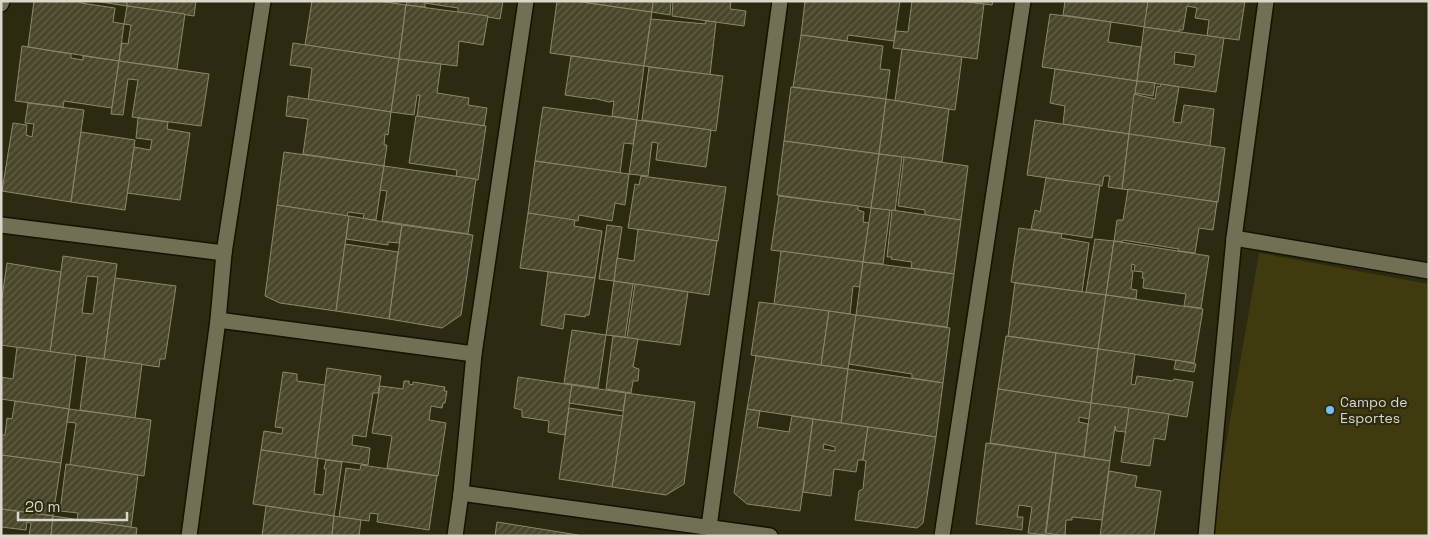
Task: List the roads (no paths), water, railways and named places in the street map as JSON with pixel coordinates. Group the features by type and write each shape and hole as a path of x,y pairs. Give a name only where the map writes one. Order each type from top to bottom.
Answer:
{"street":[{"path":"189,536 218,320 224,253 263,1"},
{"path":"454,536 461,493 474,354 526,1"},
{"path":"709,527 780,1"},
{"path":"942,536 1023,1"},
{"path":"1206,536 1234,238 1266,1"},
{"path":"1,225 224,253"},
{"path":"1234,238 1429,271"},
{"path":"218,320 474,354"},
{"path":"461,493 770,536"}],"place":[{"name":"Campo de Esportes","path":"1330,410"}]}
